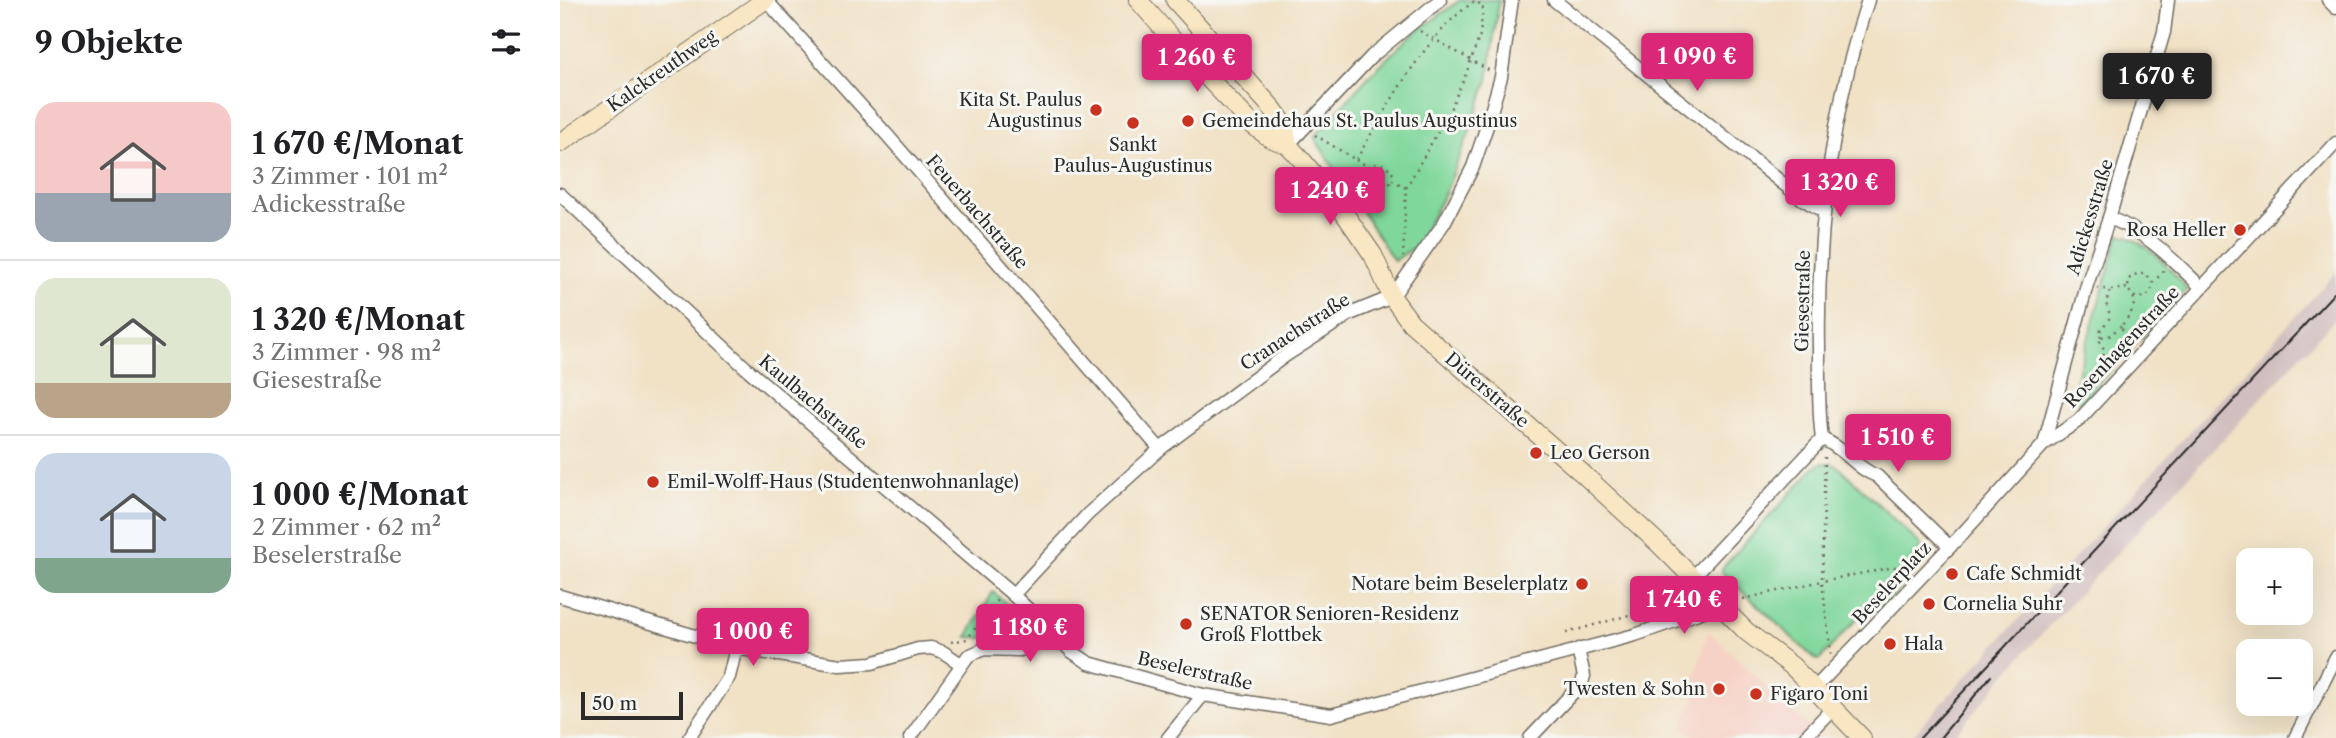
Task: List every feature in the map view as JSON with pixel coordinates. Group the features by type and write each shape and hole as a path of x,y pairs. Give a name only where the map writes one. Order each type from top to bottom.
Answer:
{"main road":[{"name":"Kalckreuthweg","path":"560,143 765,0"},
{"path":"1138,0 1253,125 1270,138 1288,145"},
{"path":"1175,0 1273,109 1284,124 1288,145"},
{"name":"Dürerstraße","path":"1288,145 1333,197 1373,256 1392,297 1411,323 1582,472 1747,632 1792,666 1862,738"}],"street":[{"name":"Feuerbachstraße","path":"765,0 888,136 1160,449"},
{"path":"1288,145 1342,86 1408,24 1440,0"},
{"path":"1392,297 1444,223 1473,167 1488,126 1501,77 1512,0"},
{"path":"1554,0 1801,198 1823,211"},
{"name":"Giesestraße","path":"1822,439 1819,418 1818,318 1823,211 1844,86 1868,0"},
{"name":"Adickesstraße","path":"2044,444 2087,285 2164,32 2168,0"},
{"path":"2328,0 2336,8"},
{"name":"Rosenhagenstraße","path":"1950,547 2044,444 2078,421 2336,143"},
{"name":"Kaulbachstraße","path":"560,194 746,368 1050,630"},
{"name":"Rosenhagenstraße","path":"2109,218 2127,224 2201,288"},
{"name":"Cranachstraße","path":"1012,595 1088,514 1160,449 1284,356 1350,314 1392,297"},
{"path":"1693,577 1822,439"},
{"name":"Beselerplatz","path":"1814,689 1950,547 1877,476 1864,471 1837,445 1822,439"},
{"path":"560,596 736,648 840,665 872,663 918,649 931,648 961,664"},
{"name":"Beselerstraße","path":"1050,630 1071,651 1089,663 1203,695 1331,715 1635,635 1719,604"},
{"path":"910,738 968,656 984,649 1020,650 1039,642 1050,630"},
{"path":"689,738 729,677 736,648"},
{"path":"1530,738 1582,683 1584,676 1578,649"},
{"path":"2295,738 2336,657"},
{"path":"1168,738 1203,695"},
{"path":"1804,738 1833,708"}],"path":[{"path":"1356,160 1388,106 1435,40 1463,9 1475,1 1483,6 1483,17 1471,61 1448,114 1406,188 1403,259"},
{"path":"1408,24 1501,77"},
{"path":"1311,133 1369,167"},
{"path":"1374,164 1386,165 1393,173 1393,180 1385,188 1374,190 1366,182 1369,167 1374,164"},
{"path":"1393,180 1406,188"},
{"path":"2133,296 2147,296 2152,283 2168,267"},
{"path":"2101,337 2109,336 2121,326 2132,310 2134,301 2128,288 2130,278 2138,273 2147,275 2152,283"},
{"path":"2087,285 2110,290 2128,288"},
{"path":"2110,290 2106,303 2109,319 2099,332 2104,357 2123,345 2126,340 2121,326"},
{"path":"1825,457 1822,581 1831,654"},
{"path":"1743,599 1910,564"},
{"path":"1566,634 1633,614 1673,575"},
{"path":"984,649 1012,595"},
{"path":"938,650 944,642 967,639 1012,595"}],"shaded area":[{"path":"2336,272 2336,318 2025,652 1952,738 1910,738"},
{"path":"1708,631 1822,738 1691,738 1693,735 1681,727 1695,700 1693,684"}],"green space":[{"path":"1460,0 1499,0 1488,80 1446,191 1416,246 1394,261 1314,137 1407,39"},
{"path":"2119,234 2149,249 2187,289 2080,403 2071,397"},
{"path":"1822,463 1831,463 1840,468 1921,545 1919,552 1819,660 1722,572 1722,568 1815,467"},
{"path":"1927,550 1931,554 1878,612 1873,608"},
{"path":"993,592 1032,625 1035,633 1030,640 967,637"}],"tram line":[{"path":"1920,738 2336,291"},
{"path":"1940,738 1991,676"}],"place":[{"name":"Kita St. Paulus Augustinus","path":"1096,110"},
{"name":"Gemeindehaus St. Paulus Augustinus","path":"1188,121"},
{"name":"Sankt Paulus-Augustinus","path":"1133,123"},
{"name":"Rosa Heller","path":"2240,230"},
{"name":"Leo Gerson","path":"1536,453"},
{"name":"Emil-Wolff-Haus (Studentenwohnanlage)","path":"653,482"},
{"name":"Cafe Schmidt","path":"1952,574"},
{"name":"Notare beim Beselerplatz","path":"1582,584"},
{"name":"Cornelia Suhr","path":"1929,604"},
{"name":"SENATOR Senioren-Residenz Groß Flottbek","path":"1186,624"},
{"name":"Hala","path":"1890,644"},
{"name":"Twesten & Sohn","path":"1719,689"},
{"name":"Figaro Toni","path":"1756,694"}]}
